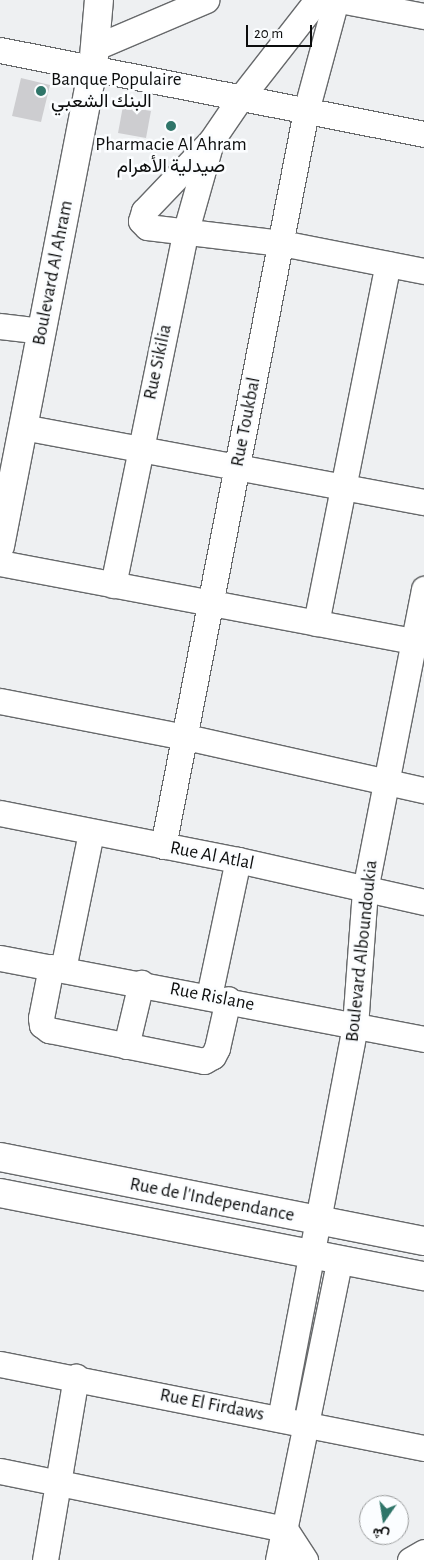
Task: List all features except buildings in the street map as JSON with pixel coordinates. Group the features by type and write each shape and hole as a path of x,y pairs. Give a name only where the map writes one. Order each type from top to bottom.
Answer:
{"main road":[{"name":"Boulevard Al Ahram","path":"0,546 94,58 99,0"},
{"name":"Rue de l'Independance","path":"0,1157 424,1241"},
{"name":"Rue de l'Independance","path":"0,1193 424,1276"}],"street":[{"path":"94,58 206,0"},
{"path":"317,0 239,100 211,141 141,217 147,227 186,230 281,243 424,271"},
{"name":"Rue Toukbal","path":"163,846 186,737 210,603 306,111 336,0"},
{"path":"340,0 424,16"},
{"path":"0,50 94,58 239,100 424,134"},
{"name":"Rue Sikilia","path":"113,585 186,230 211,141"},
{"path":"316,623 388,264"},
{"path":"0,326 42,330"},
{"path":"23,427 424,502"},
{"path":"0,564 414,641"},
{"name":"Boulevard Alboundoukia","path":"280,1418 355,1026 365,890 387,782 415,687 414,641 423,600"},
{"path":"0,701 186,737 424,790"},
{"name":"Rue Al Atlal","path":"0,813 238,860 424,902"},
{"path":"92,832 42,1025 49,1030 204,1062 213,1056 217,1048 218,998 238,860"},
{"name":"Rue Rislane","path":"0,958 141,983 424,1038"},
{"path":"126,1046 141,983"},
{"path":"278,1560 340,1259"},
{"name":"Rue El Firdaws","path":"0,1364 76,1377 424,1448"},
{"path":"45,1560 76,1377"},
{"path":"0,1471 285,1529 305,1560"},
{"path":"410,1560 424,1552"}],"place":[{"name":"Banque Populaire البنك الشعبي","path":"41,91"},
{"name":"Pharmacie Al Ahram صيدلية الأهرام","path":"171,126"}]}
